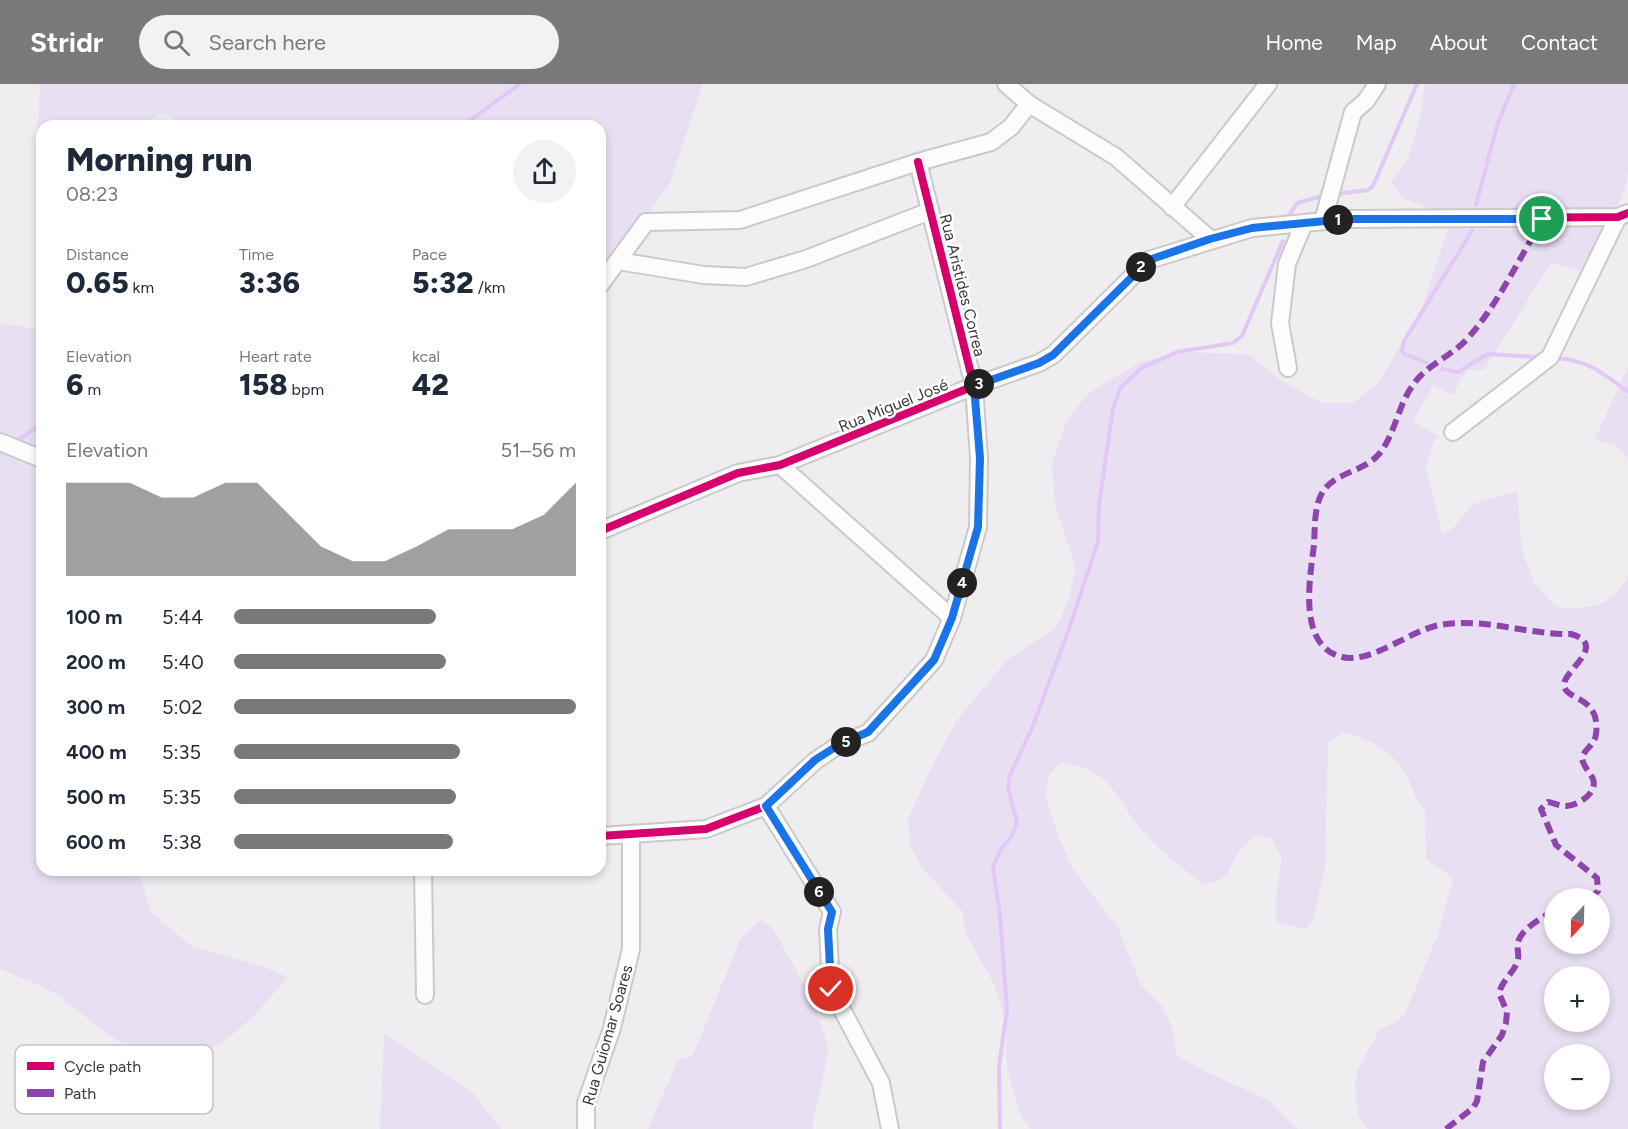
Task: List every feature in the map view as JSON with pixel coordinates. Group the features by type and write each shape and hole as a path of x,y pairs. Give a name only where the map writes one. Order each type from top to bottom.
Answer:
{"street":[{"path":"1006,84 1029,104 1116,157 1210,239"},
{"path":"1172,207 1268,84"},
{"path":"1323,221 1353,112 1366,101 1377,84"},
{"path":"606,277 646,222 740,220 918,162 991,142 1011,127 1029,104"},
{"name":"Rua Aristides Correa","path":"606,836 706,829 766,806 815,760 840,744 868,732 934,660 952,618 978,527 980,458 974,386 918,162"},
{"path":"618,261 705,275 746,277 806,259 930,210"},
{"path":"1453,432 1550,357 1623,215"},
{"name":"Rua Miguel José","path":"606,528 738,473 780,465 974,386 1039,363 1053,355 1149,260 1210,239 1252,228 1347,219 1549,219 1623,215"},
{"path":"1288,368 1280,323 1287,264 1304,223"},
{"path":"0,442 36,457"},
{"path":"780,465 952,618"},
{"path":"766,806 832,912 828,929 831,989 881,1083 890,1129"},
{"name":"Rua Guiomar Soares","path":"586,1129 585,1103 612,1028 631,949 631,834"},
{"path":"423,876 425,995"}],"shaded area":[{"path":"40,84 703,84 670,183 606,269 606,120 175,120 171,116 157,115 151,120 38,120"},
{"path":"1425,84 1628,84 1628,172 1625,185 1609,223 1581,271 1551,263 1484,370 1467,370 1452,395 1433,385 1413,422 1439,436 1434,441 1426,466 1442,535 1452,529 1473,504 1517,491 1522,549 1534,583 1557,607 1590,607 1608,600 1616,594 1628,575 1628,1129 1368,1129 1358,1116 1355,1084 1358,1069 1380,1029 1394,1023 1405,1014 1438,934 1453,878 1426,859 1425,809 1416,798 1407,777 1395,759 1372,742 1343,732 1328,743 1325,868 1313,919 1305,930 1277,922 1275,904 1282,858 1272,839 1256,835 1241,849 1228,872 1220,880 1203,884 1154,843 1140,828 1110,785 1091,771 1061,763 1049,774 1045,796 1071,866 1118,928 1141,985 1162,1006 1172,1027 1176,1055 1270,1101 1298,1129 1031,1129 1022,1118 1012,1088 1006,1060 1007,1026 994,984 965,932 963,912 922,868 910,845 908,820 928,774 957,720 1008,659 1056,628 1068,601 1076,568 1055,505 1052,462 1068,418 1089,393 1141,362 1180,352 1248,354 1282,381 1322,403 1353,403 1379,382 1421,310 1452,218 1403,198 1391,182 1408,158 1419,123"},
{"path":"0,323 36,327 36,876 141,876 150,911 191,946 258,965 288,977 253,1016 216,1046 128,1045 102,1030 57,995 0,969"},
{"path":"1628,367 1628,459 1618,447 1595,439"},
{"path":"760,920 772,927 801,979 819,1018 829,1050 813,1129 648,1129 678,1060 693,1055 738,945 743,936"},
{"path":"384,1033 472,1092 501,1129 380,1129"}],"waterway":[{"path":"470,120 520,84"},
{"path":"1336,194 1368,190 1373,186 1417,84"},
{"path":"1476,205 1497,126 1514,84"},
{"path":"1288,217 1297,203 1326,195"},
{"path":"1427,363 1405,354 1402,351 1404,341 1472,231"},
{"path":"1000,1129 999,1066 1007,1010 1000,916 993,867 1001,849 1012,836 1017,822 1008,788 1010,775 1032,728 1069,629 1098,541 1099,504 1113,408 1121,387 1142,368 1177,352 1233,343 1242,336 1283,241"},
{"path":"1442,369 1458,372 1488,354 1536,357"},
{"path":"1557,358 1587,365 1628,392"},
{"path":"14,443 36,428"}],"marked path":[{"path":"1543,219 1499,296 1479,325 1461,345 1425,372 1413,385 1389,438 1379,454 1365,465 1332,482 1321,495 1315,519 1309,592 1310,609 1312,625 1318,640 1328,650 1342,657 1366,656 1428,628 1456,623 1571,634 1582,639 1586,645 1585,651 1564,685 1570,694 1588,706 1596,721 1595,738 1582,758 1593,779 1593,789 1576,803 1562,806 1548,802 1541,809 1556,845 1597,878 1598,888"},
{"path":"1446,1129 1473,1108 1477,1101 1483,1062 1502,1035 1506,1023 1507,1012 1499,993 1517,962 1520,937 1544,917"}],"cycle path":[{"path":"606,836 706,829 766,806 815,761 840,744 868,733 934,660 952,618 978,527 979,458 974,386 918,162"},
{"path":"606,528 738,473 780,465 974,386 1039,363 1053,355 1149,260 1252,228 1347,219 1618,217 1628,213"}],"route":[{"path":"831,989 828,929 832,912 766,806 815,760 840,744 868,732 934,660 952,618 978,527 980,458 974,386 1039,363 1053,355 1149,260 1210,239 1252,228 1347,219 1542,219"}]}
